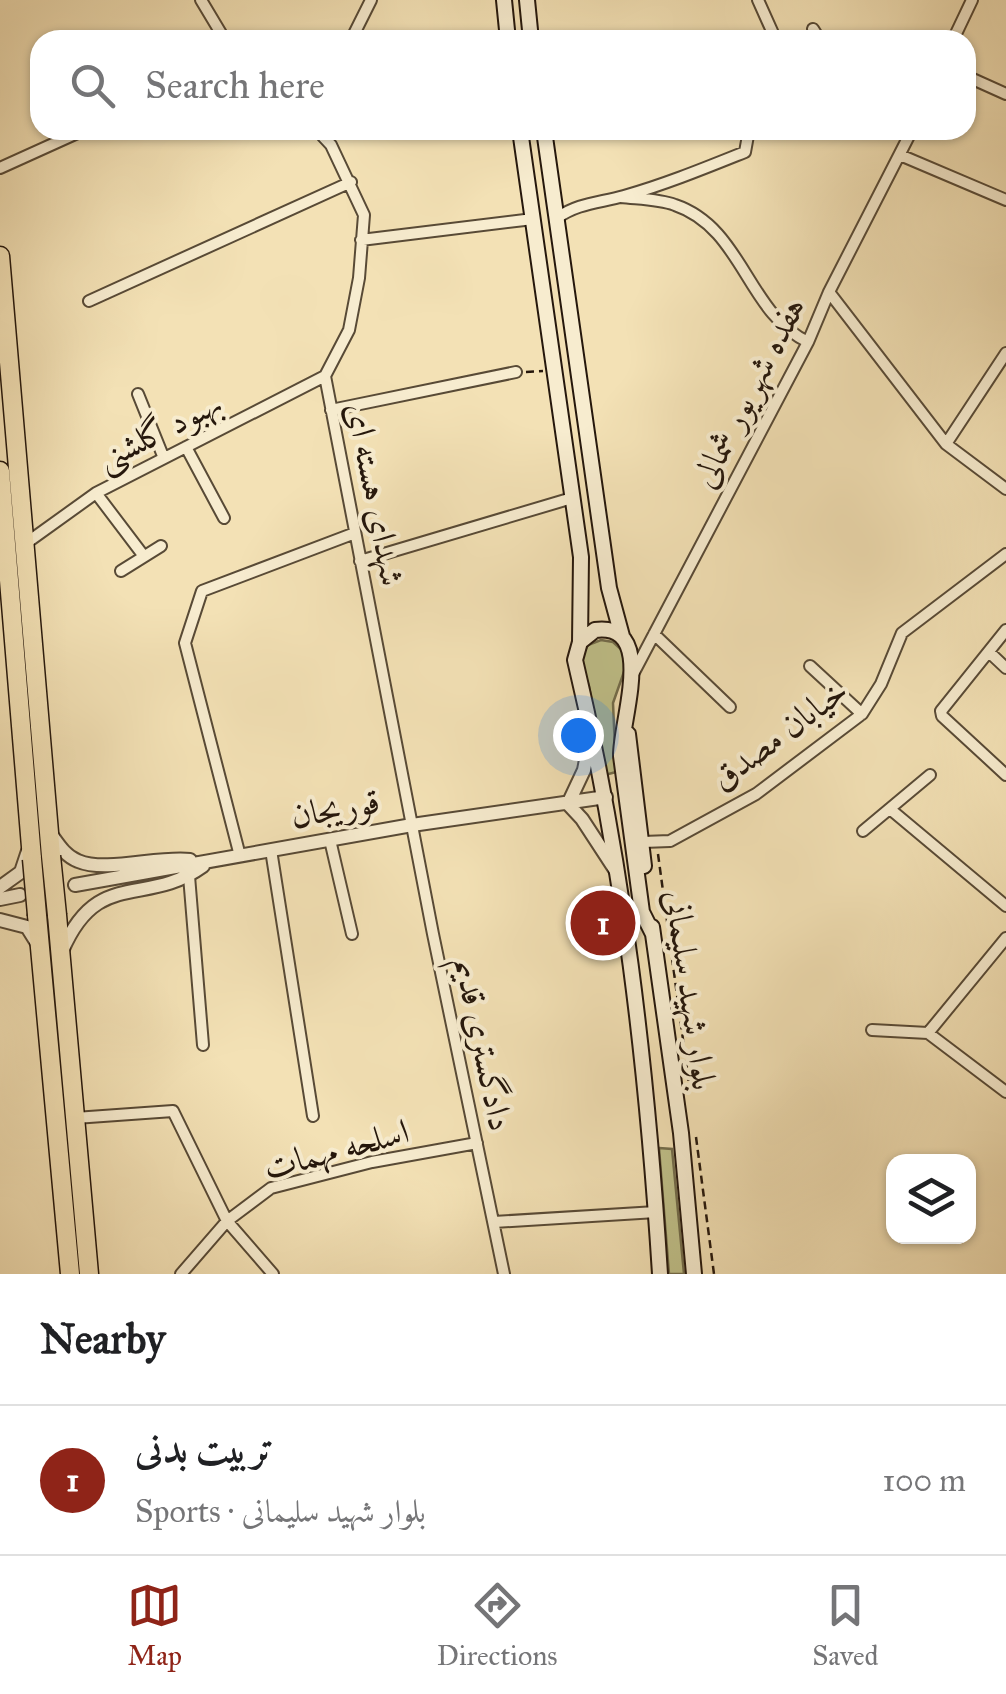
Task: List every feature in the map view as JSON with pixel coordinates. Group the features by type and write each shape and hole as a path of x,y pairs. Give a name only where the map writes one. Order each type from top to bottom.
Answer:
{"highway":[{"path":"0,256 25,544 42,858 38,915 70,1274"},
{"path":"0,471 4,562 40,836"},
{"path":"42,858 58,915 89,1274"}],"main road":[{"path":"504,0 507,30"},
{"path":"527,0 530,30"},
{"path":"521,140 581,557 580,642"},
{"path":"545,140 609,588 632,660 620,737 624,796 642,912 653,934"},
{"path":"580,642 595,630 614,631 622,636"},
{"name":"بلوار شهید سلیمانی","path":"580,642 576,660 606,797 646,1074 660,1274"},
{"name":"بلوار شهید سلیمانی","path":"626,715 649,841 653,934 681,1133 694,1274"},
{"path":"606,797 624,796"}],"street":[{"path":"201,0 218,30"},
{"path":"355,30 371,0"},
{"path":"758,0 772,30"},
{"path":"958,30 972,0"},
{"path":"976,80 1006,94"},
{"path":"0,168 62,140"},
{"name":"شهدای هسته ای","path":"327,140 352,182 364,215 359,278 349,330 325,376 412,825"},
{"path":"556,218 574,206 670,182 746,152 748,140"},
{"name":"هفده شهریور شمالی","path":"631,678 808,342 829,292 907,140"},
{"path":"900,155 1006,200"},
{"path":"89,301 352,182"},
{"path":"621,197 674,204 710,224 724,239 768,311 791,334 808,342"},
{"path":"361,240 533,220"},
{"path":"829,292 946,444 1006,488"},
{"path":"946,444 1006,353"},
{"path":"331,410 516,372"},
{"name":"بهبود گلشنی","path":"25,544 96,493 325,376"},
{"path":"138,394 163,456"},
{"path":"186,447 224,518"},
{"path":"96,493 143,555"},
{"path":"360,560 572,498"},
{"path":"240,856 185,643 202,591 355,533"},
{"path":"121,571 161,546"},
{"name":"خیابان مصدق","path":"649,841 670,841 756,794 862,714 881,684 902,633 1006,554"},
{"path":"1006,630 941,711 1006,775"},
{"path":"654,634 730,708"},
{"path":"989,652 1006,668"},
{"path":"810,666 862,714"},
{"path":"591,731 584,770 568,804 616,871"},
{"path":"863,832 930,775"},
{"name":"قوریجان","path":"75,886 412,825 606,797"},
{"path":"890,809 1006,906"},
{"name":"دادگستری قدیم","path":"412,825 504,1274"},
{"path":"0,887 21,872 40,836 76,860 93,865 172,858 208,862"},
{"path":"330,840 352,934"},
{"path":"271,850 313,1116"},
{"path":"61,954 76,921 96,902 189,876 208,862"},
{"path":"189,876 203,1045"},
{"path":"0,899 20,895"},
{"path":"0,920 27,928 41,954"},
{"path":"928,1033 1006,938"},
{"path":"872,1030 928,1033 1006,1092"},
{"path":"76,1118 173,1111 227,1222 273,1274"},
{"name":"اسلحه مهمات","path":"180,1274 227,1222 271,1188 372,1162 477,1144"},
{"path":"494,1222 656,1212"}],"path":[{"path":"516,372 554,370"},
{"path":"649,841 690,1090"},
{"path":"695,1128 714,1274"}],"green space":[{"path":"601,640 613,642 624,652 625,669 613,703 616,772 605,775 589,686 580,660 588,645"},
{"path":"659,1148 672,1149 684,1274 669,1274"}],"place":[{"name":"تربیت بدنی","path":"603,923"}]}
